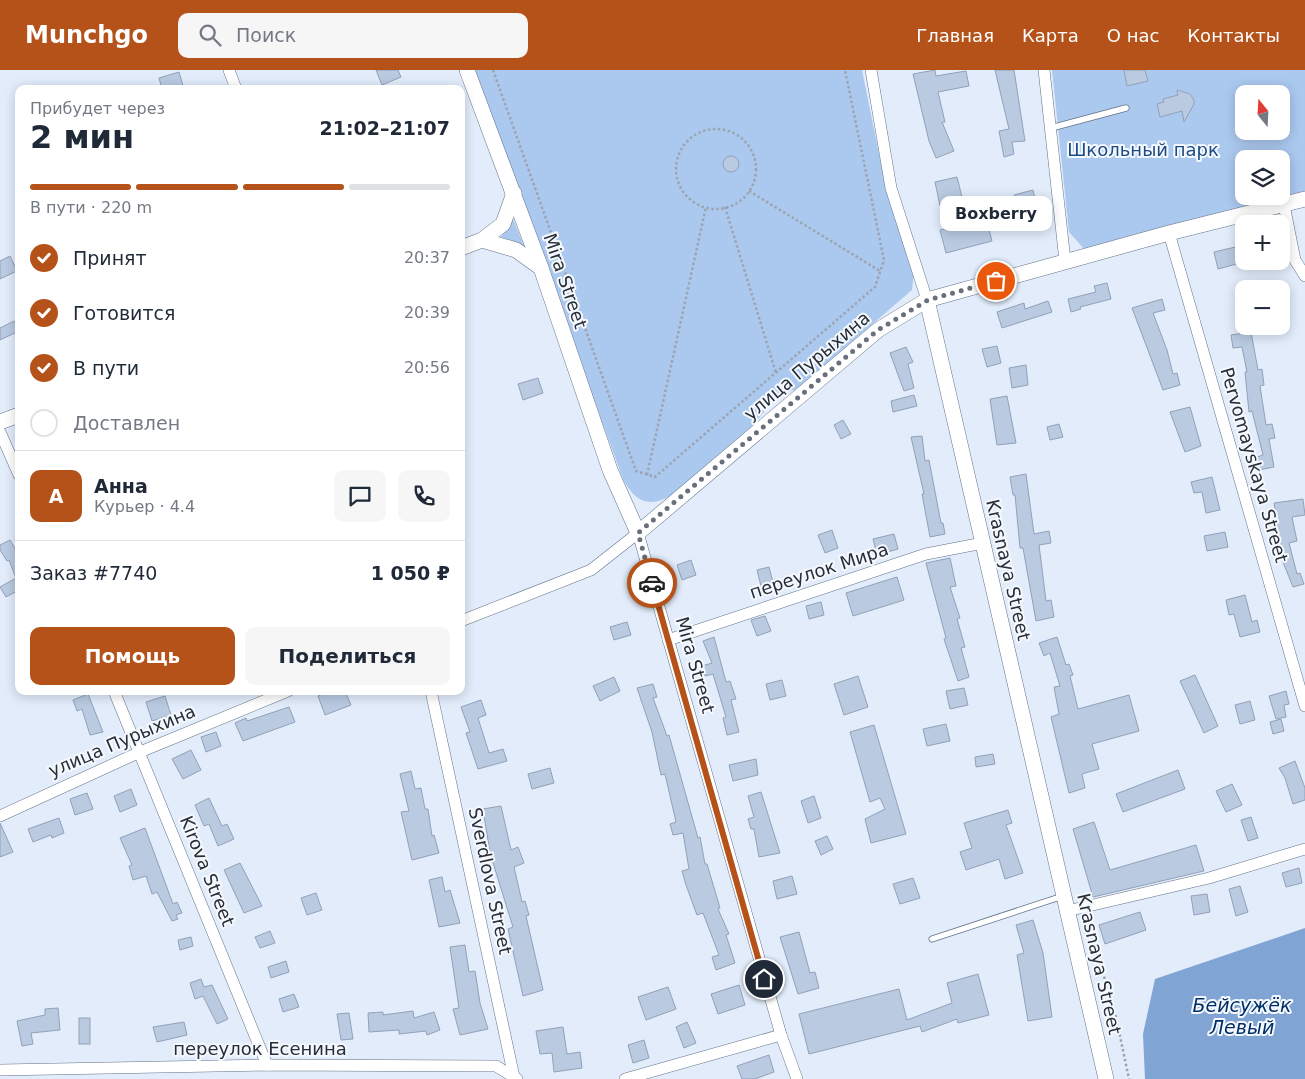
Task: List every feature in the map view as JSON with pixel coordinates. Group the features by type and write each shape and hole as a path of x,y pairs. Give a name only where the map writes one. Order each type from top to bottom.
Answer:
{"street":[{"path":"229,70 235,85"},
{"name":"Mira Street","path":"467,70 541,268 610,470 638,533 780,1035 797,1079"},
{"name":"Krasnaya Street","path":"871,70 891,188 928,300 1106,1079"},
{"path":"1044,70 1066,261"},
{"path":"465,246 482,240 503,224 514,193"},
{"name":"улица Пурыхина","path":"1290,203 1305,199"},
{"path":"1284,205 1295,260 1305,276"},
{"name":"улица Пурыхина","path":"465,619 591,570 638,533 878,330 928,300 1066,261 1284,205"},
{"name":"Pervomayskaya Street","path":"1169,234 1305,706"},
{"path":"482,240 516,250 541,268"},
{"path":"0,422 15,416"},
{"path":"0,432 15,466"},
{"name":"переулок Мира","path":"668,640 926,554 983,543"},
{"name":"Kirova Street","path":"116,695 267,1065"},
{"name":"улица Пурыхина","path":"0,816 140,752 278,695"},
{"name":"Sverdlova Street","path":"432,695 516,1078"},
{"path":"1067,911 1208,878 1305,849"},
{"path":"624,1079 780,1035"},
{"name":"переулок Есенина","path":"0,1070 267,1065 496,1066 516,1078"}],"lane":[{"path":"1051,128 1126,108"},
{"path":"932,939 1064,896"}],"path":[{"path":"493,70 636,471 656,477 875,287 884,260 845,70"},
{"path":"721,129 738,135 750,148 756,165 753,183 749,191 737,202 725,207 706,207 697,204 683,192 679,184 676,165 678,156 687,140 703,131 721,129"},
{"path":"749,191 880,272"},
{"path":"647,475 706,207"},
{"path":"725,207 776,373"},
{"path":"1084,907 1116,1016 1129,1079"}],"green space":[{"path":"473,70 862,70 886,189 914,272 912,290 797,389 780,396 774,401 748,430 672,495 656,502 649,502 637,497 623,479"},
{"name":"Школьный парк","path":"1052,70 1305,70 1305,191 1290,195 1290,150 1235,150 1235,205 1252,205 1084,249 1069,232"},
{"path":"513,219 524,246 501,237"}],"water":[{"name":"Бейсужёк Левый","path":"1305,928 1305,1079 1145,1079 1143,1034 1155,979"}],"building":[{"path":"376,70 398,70 401,77 382,85"},
{"path":"935,70 936,76 966,71 969,86 938,92 945,122 942,122 954,151 936,158 929,141 913,74"},
{"path":"995,70 1014,70 1025,141 1012,142 1014,154 1004,157 999,131 1009,129"},
{"path":"1124,70 1145,70 1148,81 1127,86"},
{"path":"179,72 183,85 161,85 159,78"},
{"path":"1177,90 1190,94 1194,100 1194,104 1184,122 1182,111 1160,117 1157,104 1164,102 1163,99 1178,95"},
{"path":"731,156 737,158 739,164 737,170 731,172 725,170 723,164 725,158"},
{"path":"957,177 963,201 940,206 935,182"},
{"path":"1033,190 1038,214 1019,218 1014,195"},
{"path":"986,218 992,241 946,253 940,230"},
{"path":"1235,247 1235,264 1218,269 1214,252"},
{"path":"10,256 15,267 15,272 0,279 0,261"},
{"path":"1107,283 1111,299 1080,307 1081,309 1071,312 1068,299 1096,292 1094,286"},
{"path":"1162,299 1165,310 1153,313 1167,350 1173,374 1177,373 1180,385 1163,390 1132,308"},
{"path":"1048,301 1052,312 1002,328 997,312 1024,303 1025,309"},
{"path":"14,321 15,323 15,333 0,340 0,328"},
{"path":"1231,335 1252,335 1258,370 1262,369 1264,385 1260,386 1266,425 1272,424 1275,438 1269,439 1274,467 1259,470 1257,457 1263,455 1252,411 1249,412 1245,372 1247,372 1242,347 1233,348"},
{"path":"997,346 1001,363 987,367 982,349"},
{"path":"906,347 913,362 908,364 914,388 904,391 890,353"},
{"path":"1026,365 1028,385 1012,388 1009,368"},
{"path":"538,378 543,393 523,400 518,384"},
{"path":"914,395 917,406 893,412 891,401"},
{"path":"1007,396 1016,443 997,445 990,399"},
{"path":"1190,407 1201,446 1185,452 1170,412"},
{"path":"843,420 851,434 841,439 834,425"},
{"path":"1059,424 1063,437 1050,440 1047,427"},
{"path":"922,436 925,461 929,460 941,523 943,523 945,534 930,537 922,494 924,494 911,437"},
{"path":"1026,474 1034,534 1049,531 1051,543 1039,545 1046,601 1051,600 1054,617 1036,621 1023,548 1020,548 1015,495 1013,495 1010,477"},
{"path":"1212,477 1220,510 1206,513 1202,492 1194,493 1191,482"},
{"path":"1303,499 1305,515 1292,517 1297,541 1289,543 1297,574 1300,573 1304,584 1293,587 1279,552 1281,551 1274,503"},
{"path":"832,530 838,548 825,553 818,535"},
{"path":"1225,532 1228,547 1207,551 1204,536"},
{"path":"894,534 898,549 877,555 873,539"},
{"path":"10,540 15,548 15,575 9,560 7,561 0,550 0,545"},
{"path":"950,558 956,586 950,587 960,618 957,619 965,647 961,648 969,677 958,681 944,639 946,638 926,563"},
{"path":"691,560 696,575 682,580 677,565"},
{"path":"769,567 775,590 763,594 757,570"},
{"path":"897,577 904,600 853,616 846,593"},
{"path":"15,579 15,592 6,597 0,587"},
{"path":"1245,595 1252,622 1257,620 1260,632 1240,637 1234,614 1229,615 1226,600"},
{"path":"821,602 824,615 809,619 806,606"},
{"path":"765,616 771,631 757,636 751,620"},
{"path":"627,622 631,635 614,640 610,627"},
{"path":"714,637 726,682 730,681 736,699 731,700 739,732 727,735 723,718 726,717 713,674 705,676 702,666 712,663 703,641"},
{"path":"1057,637 1066,665 1069,664 1073,675 1070,676 1078,709 1129,695 1139,731 1092,744 1099,769 1082,774 1085,788 1069,793 1051,717 1059,714 1054,687 1060,686 1050,653 1044,656 1039,643"},
{"path":"1195,675 1218,726 1204,733 1180,681"},
{"path":"858,676 868,707 844,715 834,684"},
{"path":"614,677 620,691 600,701 593,686"},
{"path":"782,680 786,696 770,700 766,684"},
{"path":"653,684 657,697 653,698 667,736 669,735 698,838 700,837 705,864 707,864 720,908 718,909 729,934 726,935 735,963 716,970 712,957 719,955 703,913 697,915 686,885 682,871 689,869 683,833 673,835 670,824 676,822 665,774 661,775 652,732 637,688"},
{"path":"964,688 968,705 950,709 946,691"},
{"path":"1286,691 1289,704 1284,705 1286,717 1276,719 1269,696"},
{"path":"88,695 103,732 90,735 82,709 77,711 73,700"},
{"path":"347,695 351,705 325,715 318,696"},
{"path":"165,696 171,715 152,721 146,702"},
{"path":"481,700 486,715 478,718 489,753 503,749 507,761 478,769 466,733 470,732 461,707"},
{"path":"1250,701 1255,720 1240,724 1235,705"},
{"path":"289,707 295,722 243,741 235,723 246,718 247,721"},
{"path":"1281,719 1284,731 1273,734 1270,722"},
{"path":"946,724 950,741 927,746 923,729"},
{"path":"874,725 906,834 871,843 865,819 885,809 880,798 870,802 850,732"},
{"path":"216,732 221,746 206,752 201,737"},
{"path":"191,750 201,770 183,779 172,759"},
{"path":"993,754 995,764 976,767 975,757"},
{"path":"756,759 758,775 733,781 729,765"},
{"path":"1295,761 1305,788 1305,800 1293,804 1285,778 1279,768"},
{"path":"550,768 554,783 532,789 528,774"},
{"path":"1178,770 1185,789 1123,812 1116,794"},
{"path":"411,771 415,789 421,788 425,809 428,809 432,836 434,835 439,853 412,860 401,812 409,811 400,774"},
{"path":"1232,784 1242,805 1226,812 1216,791"},
{"path":"131,789 137,805 120,812 114,796"},
{"path":"761,792 780,853 759,857 754,829 751,829 748,819 754,817 748,796"},
{"path":"87,793 93,809 75,815 70,799"},
{"path":"814,796 821,818 808,823 801,801"},
{"path":"209,798 222,826 227,824 234,839 218,846 209,824 204,826 195,805"},
{"path":"501,806 511,850 518,847 524,863 514,867 522,902 525,901 529,915 526,916 543,990 523,996 508,929 513,927 490,853 483,809"},
{"path":"1008,810 1012,823 1006,825 1023,873 1005,879 999,859 966,870 960,852 972,848 964,823"},
{"path":"1251,817 1258,838 1248,841 1241,820"},
{"path":"59,818 64,833 52,838 51,835 33,842 28,829"},
{"path":"1094,822 1110,870 1196,845 1204,871 1093,897 1073,829"},
{"path":"0,823 13,852 0,857"},
{"path":"145,828 173,904 177,902 182,913 176,915 178,919 172,921 157,892 152,894 146,876 133,880 129,866 132,865 120,838"},
{"path":"827,836 833,849 821,855 815,841"},
{"path":"240,863 262,906 244,913 224,870"},
{"path":"1299,868 1302,883 1286,887 1282,873"},
{"path":"792,876 797,894 777,899 773,881"},
{"path":"442,877 445,892 450,890 460,923 439,927 429,880"},
{"path":"913,878 920,898 900,904 893,884"},
{"path":"1240,886 1248,912 1236,916 1229,889"},
{"path":"316,893 322,910 307,915 301,898"},
{"path":"1207,894 1210,912 1194,915 1191,896"},
{"path":"1140,912 1146,930 1105,944 1099,925"},
{"path":"1033,920 1043,953 1052,1017 1028,1021 1017,955 1024,953 1016,925"},
{"path":"270,931 275,943 260,948 255,937"},
{"path":"799,932 810,973 815,972 819,988 798,994 780,937"},
{"path":"191,937 193,946 180,950 178,940"},
{"path":"465,945 469,972 475,971 480,1003 488,1029 460,1035 453,1009 459,1008 450,947"},
{"path":"286,961 289,972 271,978 268,967"},
{"path":"978,974 989,1015 958,1023 957,1019 922,1032 920,1026 809,1054 799,1014 899,989 907,1020 952,1003 947,983"},
{"path":"201,979 204,987 212,985 228,1019 217,1024 203,996 195,999 190,983"},
{"path":"739,985 745,1005 718,1014 711,994"},
{"path":"668,987 676,1009 646,1020 638,997"},
{"path":"294,994 299,1007 283,1012 279,999"},
{"path":"58,1008 60,1030 31,1033 33,1044 22,1046 17,1021 45,1015 45,1009"},
{"path":"413,1011 414,1018 434,1012 440,1030 427,1035 426,1031 399,1034 399,1030 369,1032 368,1013 383,1012 383,1015"},
{"path":"349,1013 353,1039 341,1040 337,1014"},
{"path":"79,1018 90,1018 90,1044 79,1044"},
{"path":"184,1022 187,1035 157,1042 153,1027"},
{"path":"687,1022 696,1043 684,1048 676,1027"},
{"path":"563,1027 567,1054 580,1052 582,1068 554,1072 552,1053 540,1054 536,1031"},
{"path":"644,1040 649,1058 633,1063 628,1045"},
{"path":"769,1055 774,1072 755,1079 742,1079 737,1066"}],"way so far":[{"path":"652,583 638,533 878,330 928,300 996,281"}],"place":[{"name":"Boxberry","path":"996,281"}],"route":[{"path":"652,583 764,979"}]}
